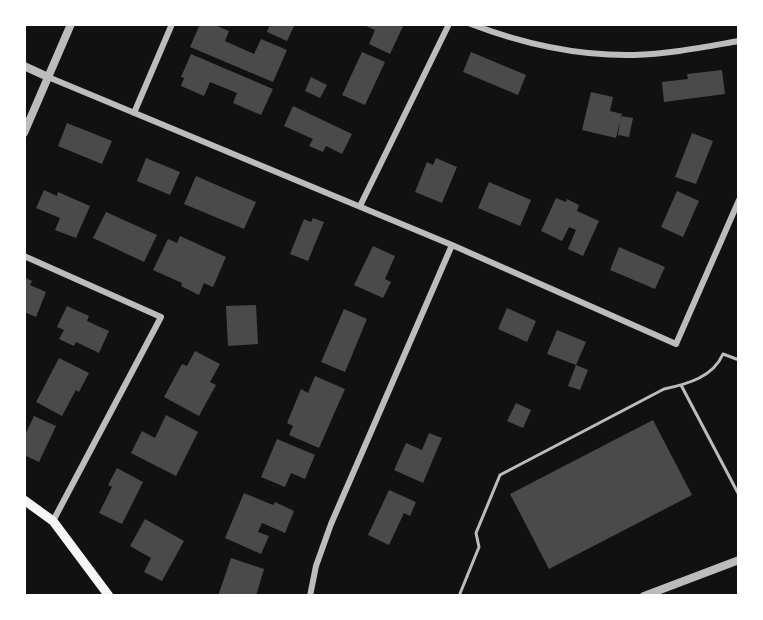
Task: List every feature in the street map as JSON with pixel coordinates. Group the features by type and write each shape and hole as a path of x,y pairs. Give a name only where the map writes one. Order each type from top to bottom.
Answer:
{"main road":[{"path":"24,500 53,521 109,596"}],"street":[{"path":"24,133 71,24"},
{"path":"134,113 172,24"},
{"path":"360,206 449,24"},
{"path":"471,24 539,45 604,55 669,52 739,41"},
{"path":"24,66 452,245 676,344 739,200"},
{"path":"310,596 316,566 330,524 452,245"},
{"path":"24,256 161,317 53,521"},
{"path":"644,596 739,560"}],"lane":[{"path":"459,596 479,547 476,533 500,474 664,389 681,385 711,372 723,354 739,360"},
{"path":"681,385 739,495"}],"building":[{"path":"200,24 212,24 229,31 225,41 254,54 261,39 287,50 273,82 190,47"},
{"path":"270,24 295,24 287,41 267,32"},
{"path":"367,24 404,24 390,54 369,44 375,30 366,26"},
{"path":"362,52 385,62 365,105 342,95"},
{"path":"471,52 526,75 518,95 463,72"},
{"path":"191,54 273,89 261,115 233,103 237,93 210,82 204,96 181,86 184,78 181,77"},
{"path":"722,70 725,94 664,102 662,82 688,79 687,74"},
{"path":"311,77 327,85 320,98 305,91"},
{"path":"591,92 613,97 610,111 622,114 616,138 582,130"},
{"path":"293,106 352,134 342,154 326,146 323,152 309,146 313,139 284,126"},
{"path":"621,116 633,118 629,137 618,135"},
{"path":"67,123 112,141 102,164 58,146"},
{"path":"692,133 713,141 696,184 675,177"},
{"path":"146,158 180,172 170,195 137,181"},
{"path":"436,158 457,167 442,203 415,192 427,162 433,165"},
{"path":"196,176 256,202 244,229 184,204"},
{"path":"489,182 531,200 520,226 478,208"},
{"path":"44,190 57,196 58,192 90,206 76,238 55,230 60,218 36,208"},
{"path":"677,191 699,201 683,237 661,227"},
{"path":"556,198 566,202 567,199 579,205 577,211 599,221 583,256 568,249 576,230 569,227 562,241 541,231"},
{"path":"106,212 157,235 144,262 93,238"},
{"path":"313,218 324,222 308,261 290,254 304,219 311,222"},
{"path":"180,236 226,257 213,287 204,283 199,295 181,286 182,283 153,270 168,239 177,243"},
{"path":"373,246 395,256 385,279 391,282 383,298 354,285"},
{"path":"619,247 665,267 655,289 610,270"},
{"path":"24,277 32,281 30,285 46,292 36,317 24,312"},
{"path":"256,305 258,344 228,346 226,306"},
{"path":"67,306 89,316 87,321 109,331 99,353 76,342 74,346 59,339 64,330 57,327"},
{"path":"507,308 536,321 527,342 498,329"},
{"path":"344,309 367,319 345,372 321,362"},
{"path":"557,330 586,342 576,365 547,354"},
{"path":"195,351 220,364 210,382 216,385 199,416 164,397 182,364 187,366"},
{"path":"59,358 89,373 79,392 76,390 62,416 36,402"},
{"path":"576,365 588,370 580,390 568,386"},
{"path":"315,376 345,389 319,448 289,435 293,426 287,423 301,389 308,393"},
{"path":"516,403 531,410 523,428 507,421"},
{"path":"166,415 198,432 176,476 131,453 142,431 155,438"},
{"path":"34,416 56,426 39,462 24,455 24,437"},
{"path":"653,420 692,495 549,569 510,494"},
{"path":"429,433 442,438 423,483 394,470 406,443 422,450"},
{"path":"277,439 315,455 305,479 291,473 285,487 261,477"},
{"path":"117,468 143,482 122,524 99,513 112,487 108,485"},
{"path":"389,490 416,502 410,516 404,513 389,545 368,535"},
{"path":"244,493 273,505 275,502 294,511 285,533 262,523 258,532 269,536 261,554 225,538"},
{"path":"145,519 184,541 162,581 144,572 151,558 130,546"},
{"path":"231,558 264,569 256,596 218,596"}]}
